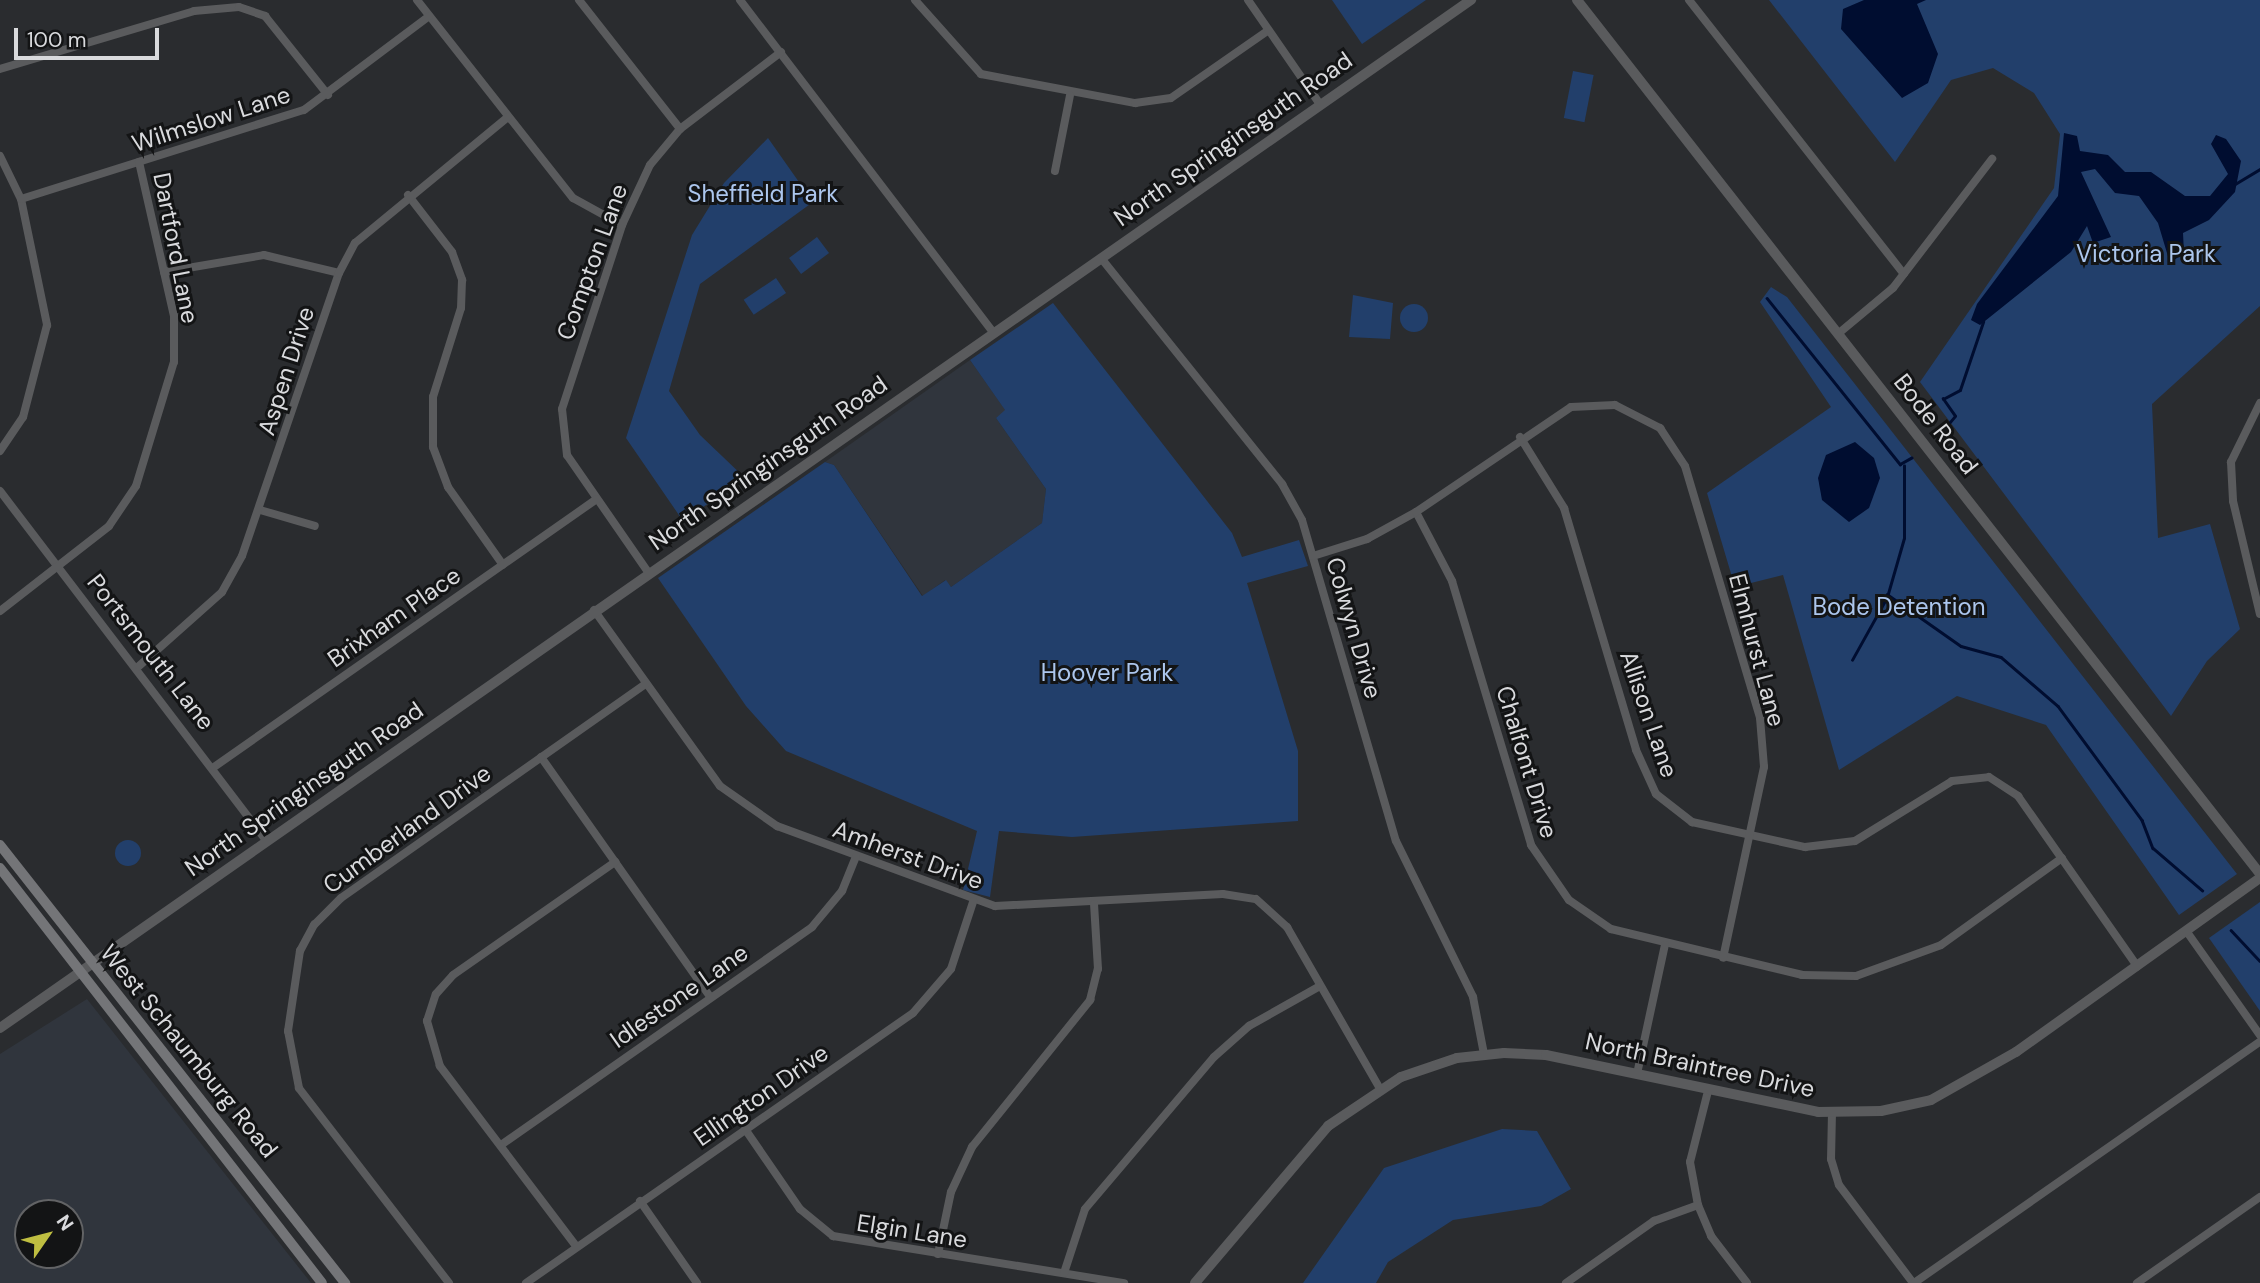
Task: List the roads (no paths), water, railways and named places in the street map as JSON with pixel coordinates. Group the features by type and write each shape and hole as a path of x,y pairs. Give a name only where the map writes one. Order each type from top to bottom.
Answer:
{"main road":[{"name":"West Schaumburg Road","path":"0,845 345,1283"},
{"name":"West Schaumburg Road","path":"0,868 322,1283"}],"street":[{"path":"416,0 573,198 622,225"},
{"path":"579,0 680,129"},
{"path":"740,0 993,332"},
{"path":"915,0 981,74 1070,95 1135,103 1171,98 1266,32"},
{"path":"1248,0 1266,32 1319,103"},
{"name":"North Springinsguth Road","path":"0,1028 1319,103 1471,0"},
{"name":"Bode Road","path":"1577,0 2260,876"},
{"path":"1689,0 1904,274"},
{"path":"0,69 194,11 239,7 265,16 328,94"},
{"name":"Wilmslow Lane","path":"22,199 288,117 328,94 429,16"},
{"name":"Compton Lane","path":"597,499 567,455 560,419 622,225 650,165 680,129 781,52"},
{"path":"1055,171 1070,95"},
{"name":"Aspen Drive","path":"139,666 222,592 260,510 338,273 362,234 508,117"},
{"path":"0,156 22,199 47,325 23,417 0,451"},
{"path":"1839,333 1904,274 1992,159"},
{"name":"Dartford Lane","path":"0,611 109,526 136,486 174,362 174,316 139,162"},
{"path":"408,195 452,252 463,280 461,308 433,397 433,447 448,487 503,565"},
{"path":"164,272 264,255 338,273"},
{"name":"Colwyn Drive","path":"1101,258 1282,484 1313,556 1396,841 1473,998 1484,1054"},
{"name":"Elmhurst Lane","path":"1520,437 1578,405 1608,404 1638,413 1669,437 1682,458 1760,718 1764,767 1723,958"},
{"path":"2260,404 2231,461 2233,501 2260,614"},
{"path":"1313,556 1367,539 1416,512 1520,437"},
{"name":"Allison Lane","path":"1520,437 1564,508 1636,750 1656,794 1692,822 1805,847 1854,841 1952,781 1976,776 2013,790 2137,966"},
{"name":"Portsmouth Lane","path":"0,491 139,666 266,840"},
{"path":"597,499 648,572"},
{"name":"Brixham Place","path":"214,767 597,499"},
{"path":"260,510 315,526"},
{"name":"Chalfont Drive","path":"1416,512 1452,581 1538,860 1589,917 1665,945 1829,978 1884,970 1941,945 2062,858"},
{"name":"Amherst Drive","path":"594,610 733,799 760,818 973,902 1033,908 1223,894 1255,899 1287,927 1379,1087"},
{"name":"Cumberland Drive","path":"449,1283 310,1105 293,1069 288,1031 295,968 314,925 341,898 646,684"},
{"path":"541,757 710,997"},
{"name":"Idlestone Lane","path":"500,1145 824,916 856,858"},
{"path":"576,1246 440,1066 427,1021 436,994 453,975 615,862"},
{"name":"North Braintree Drive","path":"1195,1283 1328,1126 1379,1087 1484,1054 1546,1055 1708,1091 1832,1112 1881,1111 1931,1100 2015,1052 2187,932 2260,876"},
{"name":"Ellington Drive","path":"527,1283 926,1001 959,953 973,902"},
{"path":"938,1254 951,1192 972,1147 1090,1000 1098,969 1094,904"},
{"path":"2187,932 2260,1035"},
{"path":"1637,1074 1665,945"},
{"path":"1064,1273 1086,1209 1214,1057 1250,1026 1320,986"},
{"path":"1832,1112 1831,1159 1839,1185 1914,1283 2260,1042"},
{"path":"1708,1091 1690,1162 1698,1205 1711,1236 1747,1283"},
{"name":"Elgin Lane","path":"745,1129 821,1228 848,1242 1124,1283"},
{"path":"2137,1283 2260,1197"},
{"path":"640,1201 697,1283"},
{"path":"1566,1283 1654,1221 1698,1205"}],"waterway":[{"path":"2235,184 2260,169"},
{"path":"1767,298 1900,464 1911,458"},
{"path":"1940,434 1955,416 1943,399 1960,390 1983,322"},
{"path":"1852,660 1887,597 1904,538 1904,466"},
{"path":"1887,594 1961,646 2001,657 2058,706 2142,820 2153,848 2202,890"},
{"path":"2231,930 2260,961"}],"park label":[{"name":"Sheffield Park","path":"763,194"},
{"name":"Victoria Park","path":"2146,254"},
{"name":"Bode Detention","path":"1899,607"},
{"name":"Hoover Park","path":"1107,673"}]}
